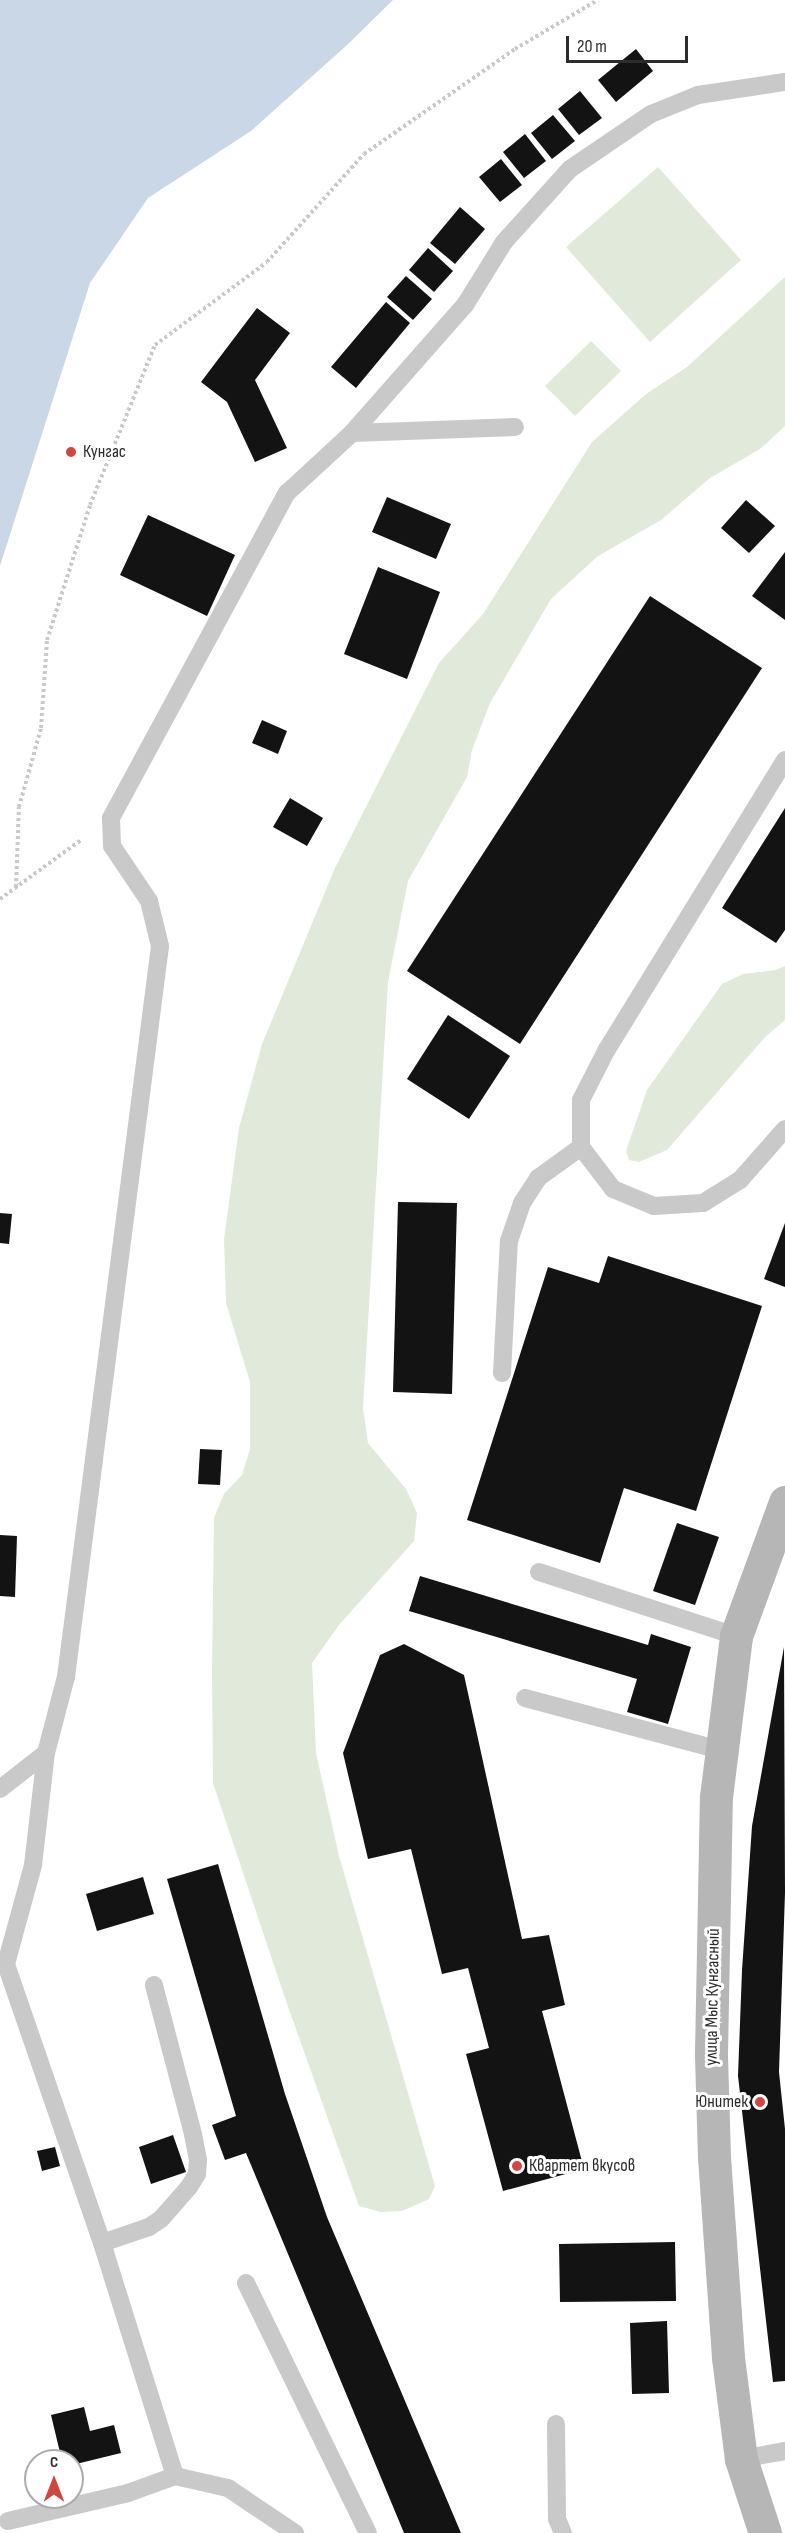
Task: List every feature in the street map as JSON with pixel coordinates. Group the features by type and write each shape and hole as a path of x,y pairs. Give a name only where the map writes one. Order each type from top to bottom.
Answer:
{"street":[{"name":"улица Мыс Кунгасный","path":"765,2533 741,2459 728,2357 713,2122 711,2053 716,1797 720,1750 736,1636 785,1502"}],"lane":[{"path":"175,2476 102,2243 3,1957 33,1865 46,1754 66,1677 160,946 149,902 112,846 111,818 286,493 352,433 465,305 504,242 570,169 651,114 698,95 785,82"},
{"path":"352,433 515,427"},
{"path":"785,760 607,1049 581,1100 581,1147 613,1189 654,1206 703,1203 740,1180 785,1129"},
{"path":"502,1373 509,1241 522,1203 538,1178 581,1147"},
{"path":"538,1572 736,1636"},
{"path":"525,1698 720,1750"},
{"path":"0,1789 46,1754"},
{"path":"102,2243 149,2227 161,2219 189,2187 197,2174 198,2160 193,2134 154,1985"},
{"path":"246,2283 368,2533"},
{"path":"556,2424 557,2518 563,2533"},
{"path":"741,2459 785,2451"},
{"path":"8,2521 128,2493 175,2476 228,2488 295,2533"}],"path":[{"path":"16,887 19,807 41,728 47,640 90,506 155,345 267,262 364,154 515,49 598,0"},
{"path":"0,899 111,818"}],"shaded area":[{"path":"658,167 741,260 650,342 566,247"},
{"path":"785,277 785,426 760,449 710,478 661,520 598,556 551,599 490,703 472,750 467,777 408,881 388,982 363,1408 368,1443 406,1489 417,1513 414,1541 339,1625 312,1663 316,1753 339,1856 435,2186 429,2199 402,2211 380,2212 359,2206 286,2001 213,1783 214,1518 224,1494 242,1475 250,1449 250,1382 226,1303 224,1239 239,1128 262,1044 335,868 439,663 483,614 592,442 646,394 687,367"},
{"path":"591,341 621,371 575,416 545,386"},
{"path":"785,966 785,1020 765,1037 667,1150 639,1162 629,1160 626,1151 647,1090 722,984 743,974 776,970"}],"water":[{"path":"0,0 393,0 346,46 251,131 148,198 90,283 0,566"}],"building":[{"path":"636,49 653,71 616,102 598,80"},
{"path":"580,91 602,118 579,135 558,109"},
{"path":"553,115 575,141 552,159 531,133"},
{"path":"525,134 546,161 524,178 503,152"},
{"path":"501,159 522,185 500,202 479,177"},
{"path":"460,207 485,229 455,264 430,243"},
{"path":"428,248 453,271 434,292 409,270"},
{"path":"406,276 432,299 413,320 387,297"},
{"path":"386,302 410,323 356,388 331,367"},
{"path":"257,308 290,333 255,380 287,448 255,462 227,402 201,382"},
{"path":"387,497 451,524 436,559 372,532"},
{"path":"746,500 775,526 749,553 721,528"},
{"path":"148,515 235,555 207,616 120,575"},
{"path":"785,552 785,620 752,596"},
{"path":"378,567 440,592 407,679 344,654"},
{"path":"650,596 762,668 520,1044 407,971"},
{"path":"262,720 287,731 278,754 252,743"},
{"path":"290,798 323,818 307,846 273,827"},
{"path":"785,808 785,930 776,943 722,908"},
{"path":"448,1015 510,1056 469,1119 407,1079"},
{"path":"398,1202 457,1203 452,1394 393,1392"},
{"path":"0,1213 12,1214 9,1244 0,1243"},
{"path":"785,1223 785,1287 764,1279"},
{"path":"608,1256 762,1306 696,1511 624,1488 600,1563 467,1520 548,1267 599,1283"},
{"path":"200,1449 222,1450 220,1485 198,1484"},
{"path":"677,1523 719,1537 695,1605 653,1591"},
{"path":"0,1535 17,1536 15,1597 0,1596"},
{"path":"420,1576 648,1645 651,1634 691,1647 668,1724 627,1712 637,1679 409,1611"},
{"path":"404,1644 464,1675 522,1939 549,1935 565,2005 542,2011 584,2169 503,2191 466,2054 489,2048 468,1968 442,1974 411,1849 368,1859 343,1753 380,1655"},
{"path":"784,1647 785,1893 779,2072 785,2129 785,2381 773,2382 738,2076 742,1970 752,1826"},
{"path":"218,1864 285,2094 327,2217 461,2533 404,2533 246,2153 225,2160 212,2125 236,2116 167,1879"},
{"path":"143,1877 154,1914 97,1931 86,1894"},
{"path":"173,2135 186,2172 151,2184 139,2147"},
{"path":"55,2147 60,2166 42,2171 37,2151"},
{"path":"675,2242 676,2301 560,2302 559,2244"},
{"path":"667,2321 669,2393 632,2394 630,2323"},
{"path":"84,2407 90,2431 114,2425 121,2453 84,2462 84,2449 59,2449 51,2415"}],"place":[{"name":"Кунгас","path":"71,452"},
{"name":"Юнитек","path":"760,2102"},
{"name":"Квартет вкусов","path":"517,2166"}]}
